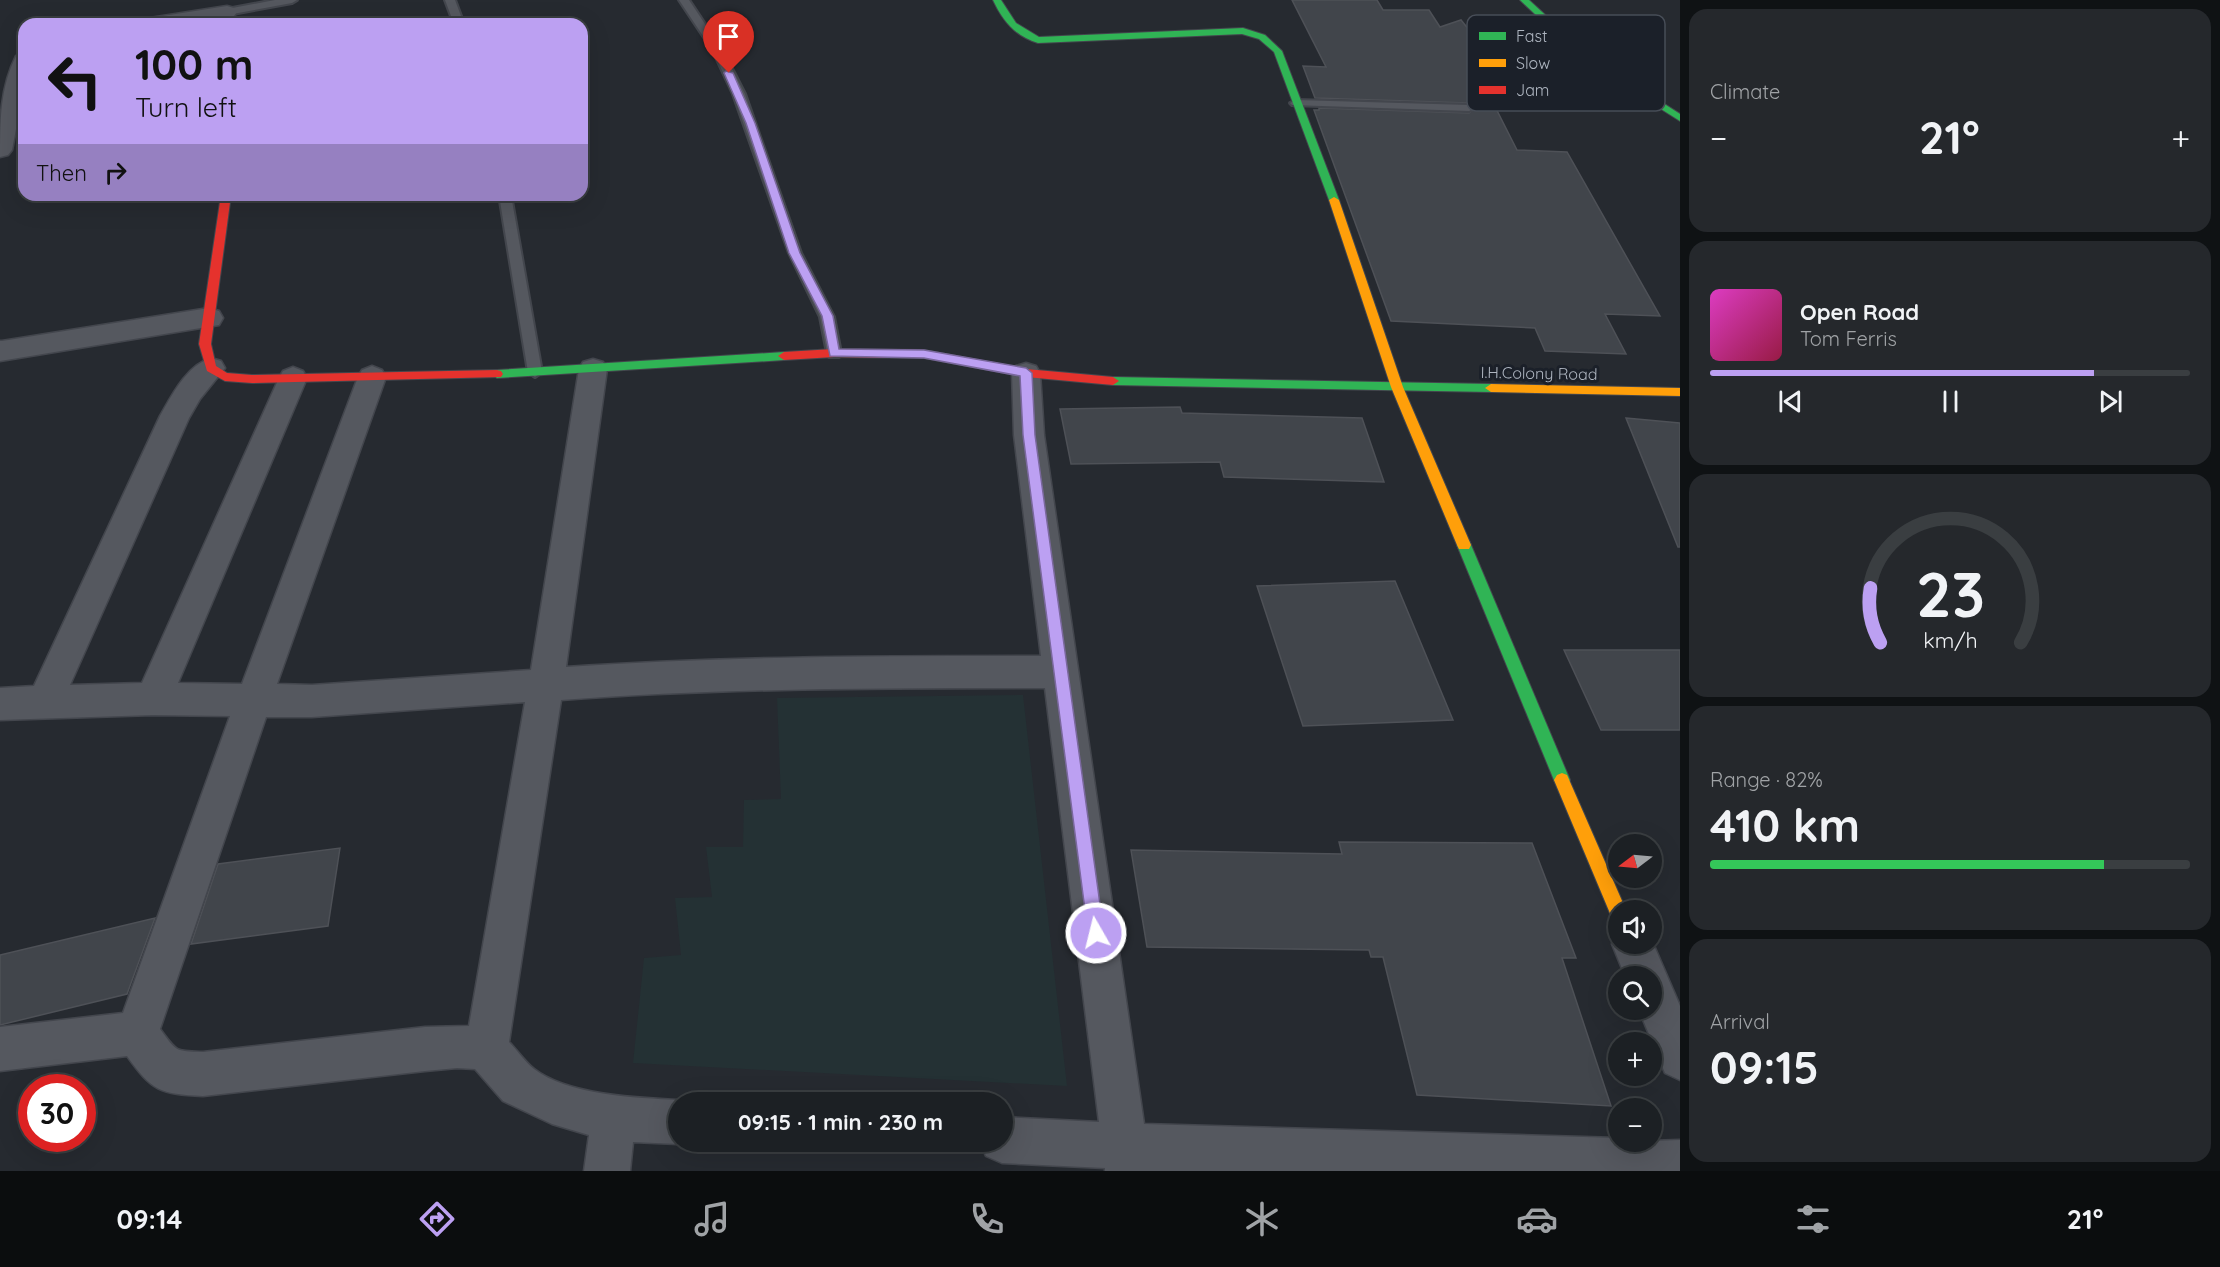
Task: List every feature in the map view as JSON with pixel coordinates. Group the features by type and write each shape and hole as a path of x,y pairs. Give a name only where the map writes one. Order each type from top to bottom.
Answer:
{"street":[{"path":"997,0 1013,29 1023,36 1038,40 1225,31 1256,33 1270,42 1278,51 1335,203 1397,387 1613,900"},
{"path":"1524,0 1540,15"},
{"path":"188,18 227,12"},
{"path":"0,150 18,72"},
{"path":"1665,109 1680,118"},
{"path":"45,702 175,416 190,391 212,368 205,344 225,201"},
{"path":"2,351 209,318"},
{"name":"I.H.Colony Road","path":"212,368 225,377 372,377 593,369 834,353 924,354 1026,373 1108,381 1680,392"},
{"path":"486,1049 546,685 593,369"},
{"path":"1026,373 1029,435 1126,1159"},
{"path":"137,1033 254,700 372,377"},
{"path":"153,699 293,378"},
{"path":"0,704 153,699 312,701 657,677 802,672 1060,672"},
{"path":"1662,1014 1680,1058"},
{"path":"137,1033 159,1064 174,1073 204,1074 457,1046 486,1049 519,1085 552,1102 614,1119 668,1122"},
{"path":"0,1049 137,1033"},
{"path":"608,1171 614,1119"},
{"path":"1013,1142 1126,1159 1680,1163"}],"lane":[{"path":"227,12 292,0"},
{"path":"450,0 457,18"},
{"path":"684,0 718,51 739,94 795,253 827,316 834,353"},
{"path":"1296,103 1467,108"},
{"path":"506,201 535,372"}],"shaded area":[{"path":"1023,695 1067,1086 633,1063 644,958 681,955 675,898 712,897 706,847 743,847 744,800 781,799 777,698"}],"building":[{"path":"1292,0 1377,0 1383,10 1429,10 1440,27 1461,20 1467,27 1467,103 1315,98 1303,66 1326,67"},
{"path":"1319,108 1469,113 1472,111 1497,111 1517,150 1567,152 1660,316 1605,314 1626,354 1545,351 1535,328 1391,321 1314,110 1319,110"},
{"path":"1180,407 1182,413 1362,418 1384,482 1224,477 1220,462 1071,464 1060,409"},
{"path":"1626,418 1680,423 1680,547 1678,547"},
{"path":"1395,581 1453,720 1303,726 1257,586"},
{"path":"1564,650 1680,650 1680,730 1601,730"},
{"path":"1339,842 1532,843 1576,958 1562,958 1608,1098 1608,1106 1417,1095 1383,957 1371,957 1369,950 1147,947 1131,850 1342,854"},
{"path":"340,848 328,926 191,944 218,864"},
{"path":"155,918 127,994 0,1025 0,955"}],"traffic: fast":[{"path":"997,0 1018,30 1038,40 1243,31 1262,37 1278,51 1334,200"},
{"path":"1524,0 1540,15"},
{"path":"1665,108 1680,118"},
{"path":"497,374 784,356"},
{"path":"1113,381 1491,388"},
{"path":"1464,545 1562,780"}],"traffic: slow":[{"path":"1334,200 1397,387 1464,545"},
{"path":"1491,388 1680,392"},
{"path":"1562,780 1613,900"}],"traffic: jam":[{"path":"225,201 205,344 211,368 225,377 252,379 497,374"},
{"path":"784,356 834,353 924,354 1026,373 1113,381"}],"route":[{"path":"729,73 751,123 795,253 827,316 834,353 924,354 1026,373 1029,435 1096,933"}]}
